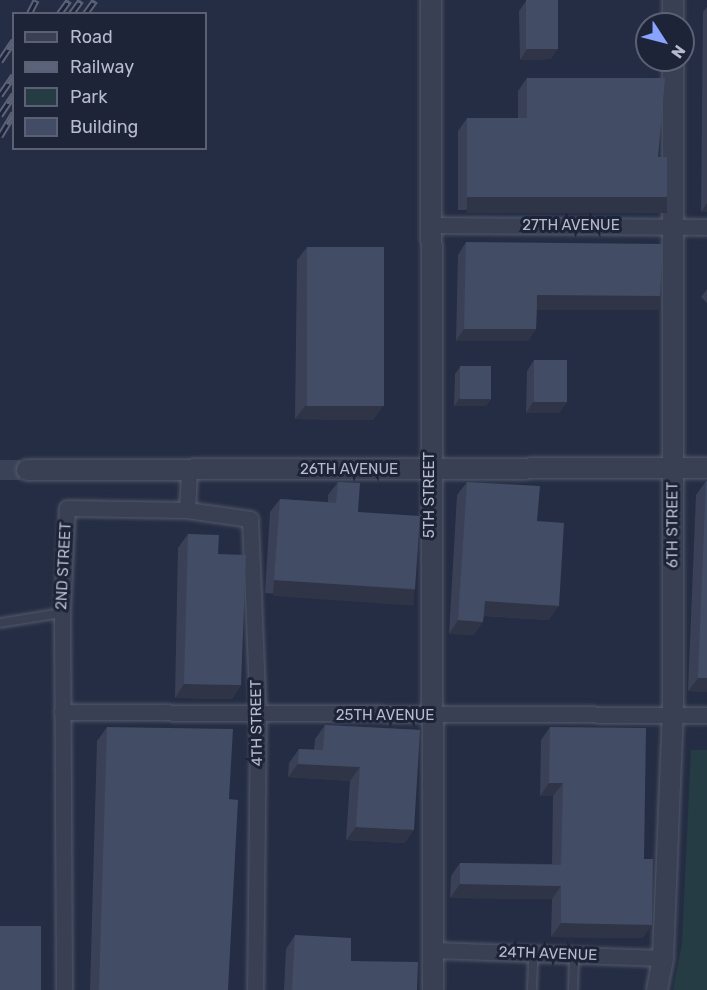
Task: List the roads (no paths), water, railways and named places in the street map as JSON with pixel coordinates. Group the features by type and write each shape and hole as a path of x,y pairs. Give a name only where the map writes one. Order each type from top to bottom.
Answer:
{"street":[{"name":"5TH STREET","path":"431,0 434,225 429,470 433,990"},
{"name":"6TH STREET","path":"657,990 663,958 673,714 673,72"},
{"name":"27TH AVENUE","path":"434,225 707,227"},
{"name":"26TH AVENUE","path":"27,470 707,468"},
{"path":"188,510 189,471"},
{"name":"2ND STREET","path":"64,990 62,613 67,508 188,510"},
{"name":"4TH STREET","path":"188,510 250,519 258,715 255,990"},
{"name":"25TH AVENUE","path":"62,712 431,716 707,715"},
{"name":"24TH AVENUE","path":"433,950 663,958"}],"lane":[{"path":"0,623 62,613"},
{"path":"532,990 533,954"},
{"path":"573,990 574,955"}],"tunnel":[{"path":"0,470 27,470"}],"railway":[{"path":"30,12 36,0"},
{"path":"60,12 69,0"},
{"path":"72,12 81,0"},
{"path":"86,12 95,0"},
{"path":"0,61 12,43"},
{"path":"0,95 12,78"},
{"path":"0,115 12,97"},
{"path":"0,136 12,116"}]}
